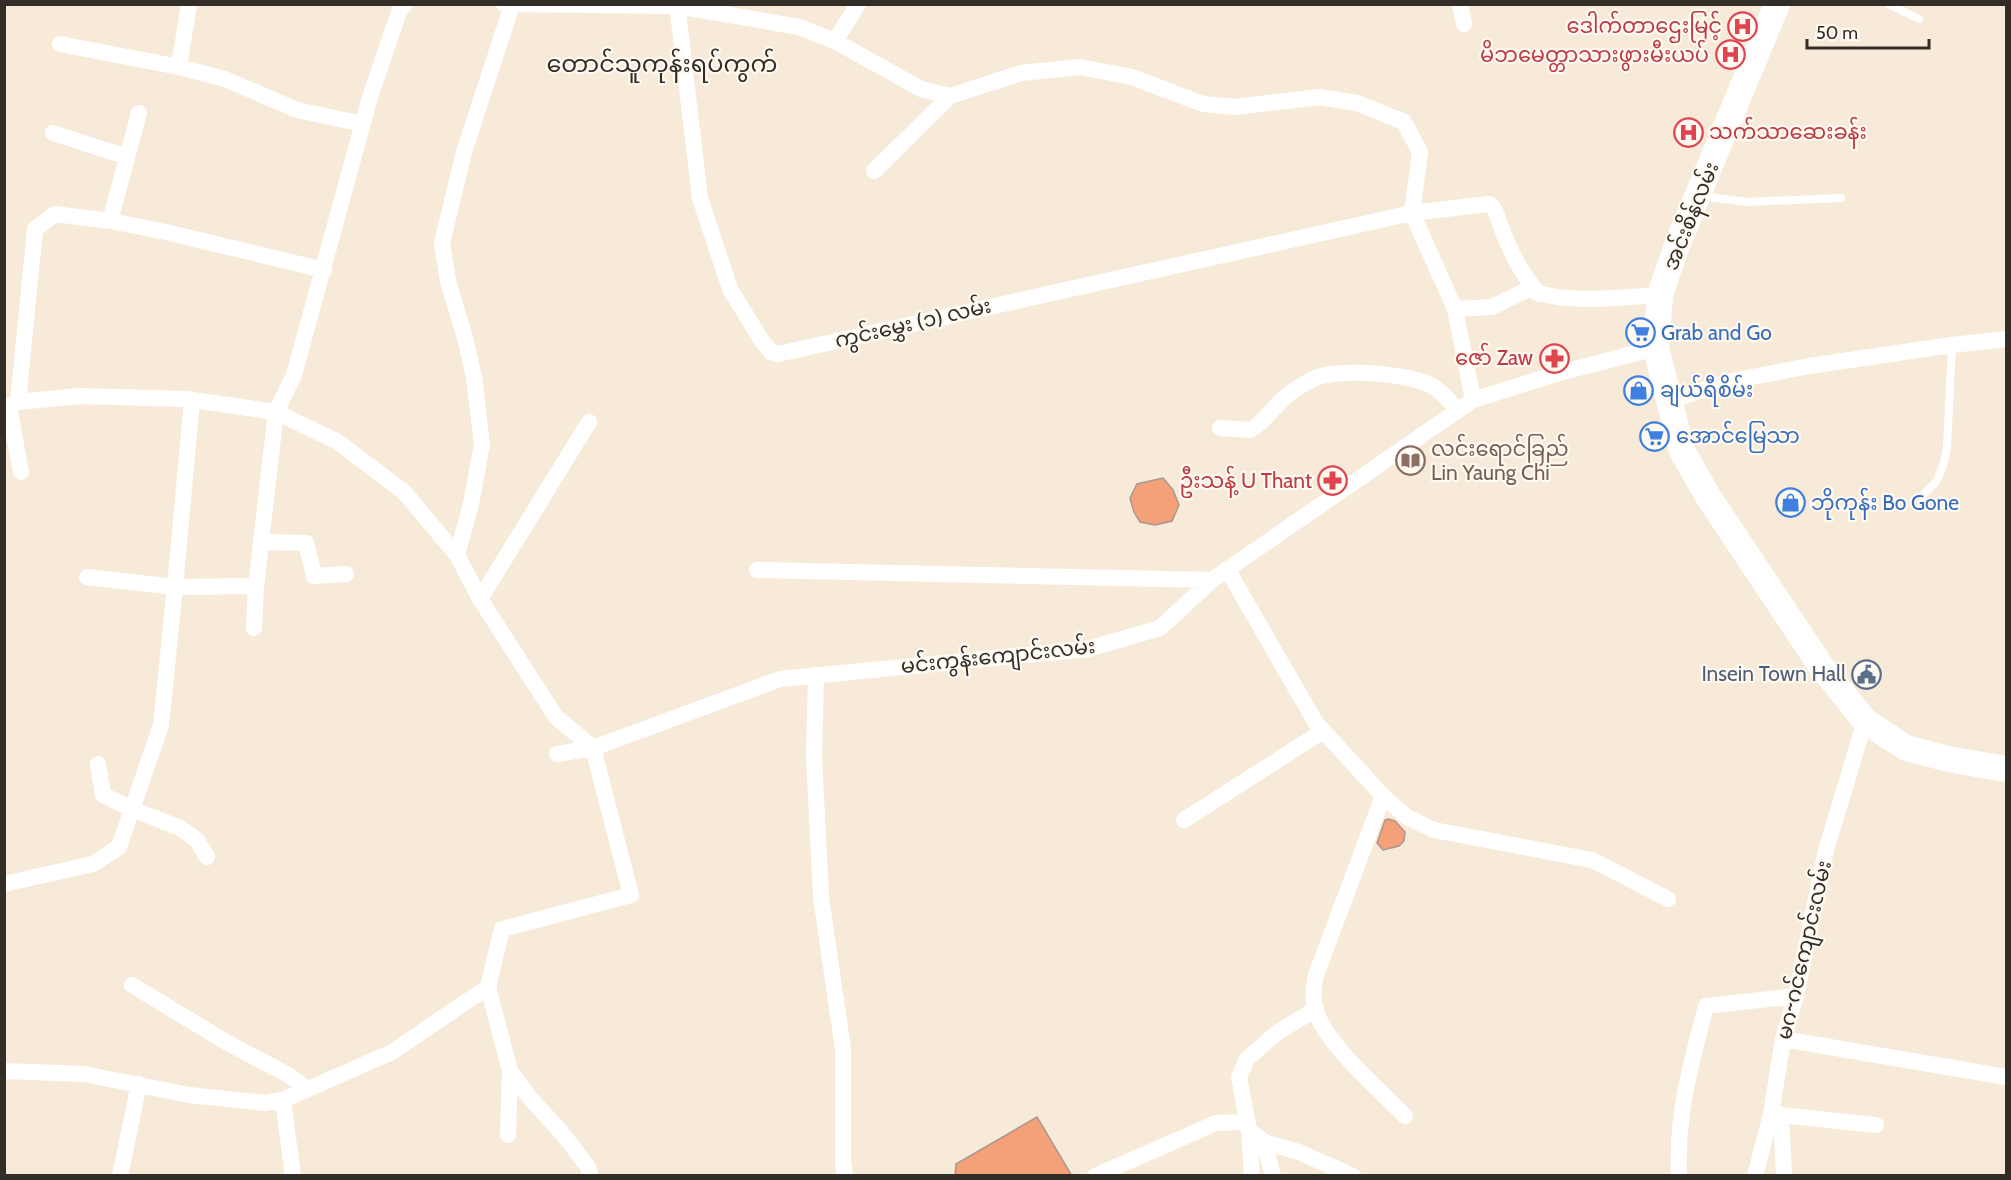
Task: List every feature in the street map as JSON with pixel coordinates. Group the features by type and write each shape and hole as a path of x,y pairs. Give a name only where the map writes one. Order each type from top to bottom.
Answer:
{"main road":[{"name":"အင်းစိန်လမ်း","path":"1777,4 1698,195 1660,295 1656,348 1682,451 1709,498 1821,666 1865,721 1906,748 1953,760 2007,769"}],"street":[{"path":"179,67 189,4"},
{"path":"254,628 256,586 276,412 294,375 363,124 399,12 405,4"},
{"path":"836,41 858,4"},
{"path":"1460,4 1464,24"},
{"path":"457,555 471,504 482,444 474,377 465,338 447,281 442,243 464,152 508,5 677,5 799,27 836,41 921,89 950,96"},
{"name":"ကွင်းမွှေး (၁) လမ်း","path":"677,5 700,198 730,289 762,341 771,352 778,354 1412,213"},
{"path":"60,44 179,67 225,79 297,110 363,124"},
{"path":"873,171 950,96 1021,73 1080,67 1132,77 1203,104 1235,107 1319,97 1357,103 1404,122 1420,152 1412,213 1455,309 1473,400"},
{"path":"110,221 139,113"},
{"path":"53,133 127,156"},
{"path":"1412,213 1453,207 1492,205 1526,279 1539,294"},
{"path":"21,472 10,406 35,229 54,214 110,221 166,232 324,270"},
{"path":"1455,309 1492,307 1529,289 1539,294 1588,299 1660,295"},
{"path":"1670,401 1727,381 1809,366 2007,339"},
{"name":"မင်းကွန်းကျောင်းလမ်း","path":"557,754 593,748 780,679 1088,649 1160,627 1227,569 1473,400 1656,348"},
{"path":"1220,428 1251,430 1265,420 1285,396 1314,378 1342,373 1378,374 1416,380 1434,387 1457,409"},
{"path":"10,406 79,396 192,400 276,412 338,442 404,492 457,555 480,599 556,717 593,748 631,896 502,929 488,987 510,1071 508,1135"},
{"path":"4,884 93,864 119,847 161,725 192,400"},
{"path":"480,599 590,422"},
{"path":"261,542 306,543 314,576 346,574"},
{"path":"1227,569 1304,703 1323,731 1383,796 1407,818 1434,830 1592,860 1668,900"},
{"path":"757,570 1212,580"},
{"path":"87,577 175,587 256,586"},
{"path":"816,675 814,757 821,897 843,1049 843,1162 846,1176"},
{"name":"မဂ~ဂင်ကျောင်းလမ်း","path":"1784,1176 1776,1115 1783,1039 1796,996 1826,850 1865,721"},
{"path":"1184,820 1323,731"},
{"path":"98,764 104,795 180,828 197,840 207,857"},
{"path":"1383,796 1316,975 1313,995 1316,1009 1337,1046 1405,1116"},
{"path":"132,985 226,1042 290,1076 307,1089"},
{"path":"4,1071 84,1074 189,1095 265,1103 283,1100 392,1052 488,987"},
{"path":"1679,1176 1680,1118 1687,1078 1706,1006 1796,996"},
{"path":"1252,1176 1248,1126 1239,1077 1247,1059 1278,1032 1316,1009"},
{"path":"1783,1039 2007,1077"},
{"path":"510,1071 588,1167 590,1176"},
{"path":"120,1176 139,1084"},
{"path":"283,1100 293,1176"},
{"path":"1755,1176 1776,1115 1876,1125"},
{"path":"1095,1176 1216,1123 1248,1126 1264,1142 1299,1152 1353,1176"},
{"path":"1264,1142 1273,1176"}],"lane":[{"path":"1888,4 1919,19"},
{"path":"1698,195 1747,202 1841,198"},
{"path":"1924,494 1935,482 1944,466 1952,345"}],"building":[{"path":"1163,478 1173,490 1179,505 1172,521 1155,525 1140,522 1130,498 1137,484"},
{"path":"1385,820 1395,821 1405,832 1404,841 1399,846 1383,850 1377,843"},
{"path":"1037,1117 1072,1176 955,1176 956,1164"}],"place":[{"name":"ဒေါက်တာဌေးမြင့်","path":"1743,26"},
{"name":"မိဘမေတ္တာသားဖွားမီးယပ်","path":"1730,55"},
{"name":"သက်သာဆေးခန်း","path":"1688,132"},
{"name":"Grab and Go","path":"1640,333"},
{"name":"ဇော် Zaw","path":"1554,358"},
{"name":"ချယ်ရီစိမ်း","path":"1639,390"},
{"name":"အောင်မြေသာ","path":"1655,436"},
{"name":"လင်းရောင်ခြည် Lin Yaung Chi","path":"1410,461"},
{"name":"ဦးသန့် U Thant","path":"1333,481"},
{"name":"ဘိုကုန်း Bo Gone","path":"1790,503"},
{"name":"Insein Town Hall","path":"1867,674"}],"district":[{"name":"တောင်သူကုန်းရပ်ကွက်","path":"662,64"}]}
